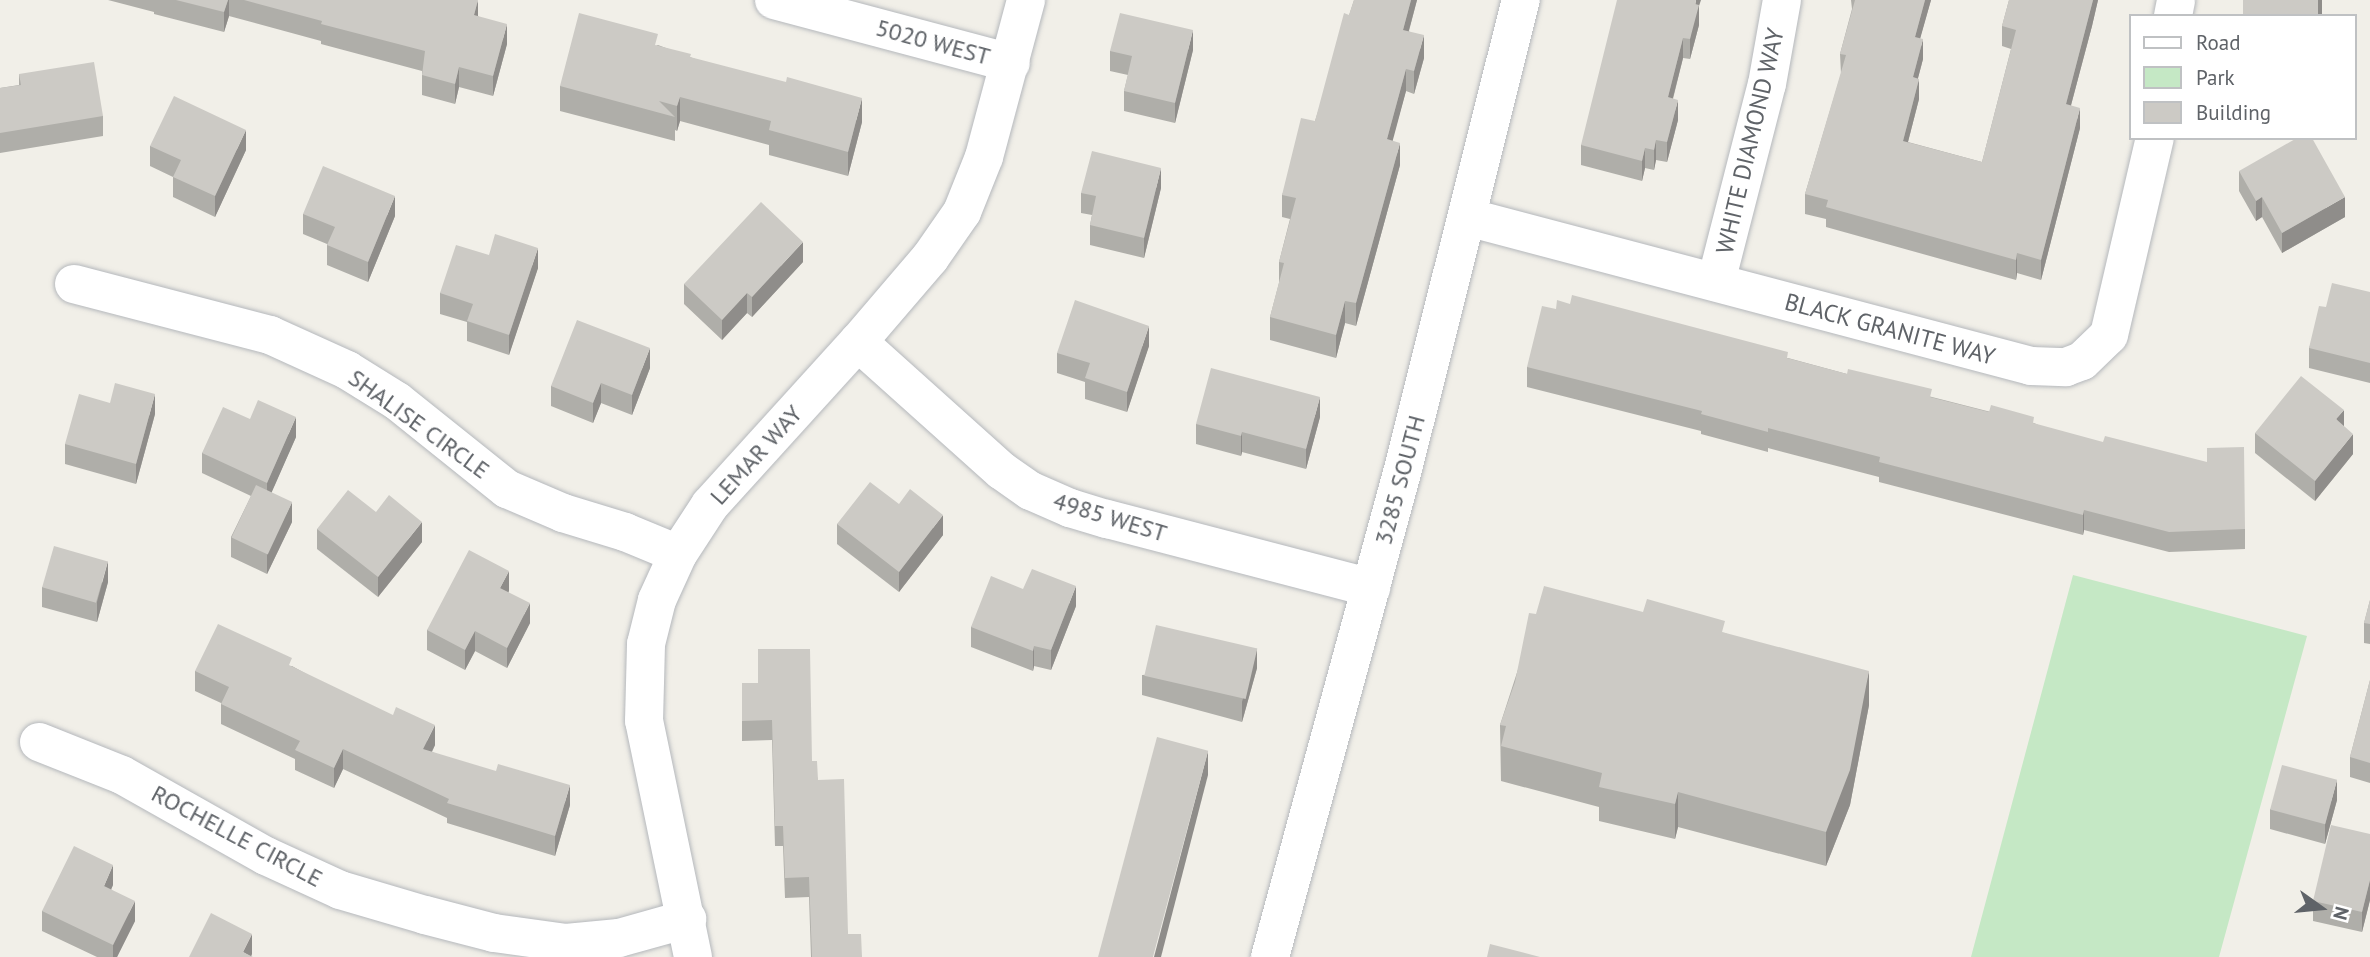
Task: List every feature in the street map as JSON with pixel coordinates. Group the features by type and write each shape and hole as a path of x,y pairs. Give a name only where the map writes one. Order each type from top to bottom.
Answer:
{"street":[{"name":"5020 WEST","path":"774,0 1011,63"},
{"name":"LEMAR WAY","path":"693,957 687,919 653,779 644,722 646,644 657,600 678,554 710,505 858,342 930,258 962,212 984,157 1026,0"},
{"name":"3285 SOUTH","path":"1270,957 1371,588 1521,0"},
{"name":"WHITE DIAMOND WAY","path":"1716,282 1757,126 1782,0"},
{"name":"BLACK GRANITE WAY","path":"1467,217 2031,366 2066,367 2082,361 2109,335 2155,140"},
{"name":"SHALISE CIRCLE","path":"74,284 270,335 336,365 397,401 508,489 562,513 625,532 678,554"},
{"name":"4985 WEST","path":"858,342 1002,471 1031,491 1070,508 1107,519 1371,588"},
{"name":"ROCHELLE CIRCLE","path":"38,742 122,775 266,856 340,890 425,915 494,933 566,943 619,938 687,919"}],"green space":[{"path":"2073,575 2307,636 2219,957 1971,957"}],"building":[{"path":"176,0 228,0 224,12"},
{"path":"244,0 478,0 474,15 507,24 493,76 459,67 455,84 422,75 425,51 321,24 322,21"},
{"path":"1354,0 1411,0 1403,30 1424,35 1414,71 1406,69 1387,139 1400,143 1356,303 1345,301 1336,335 1270,317 1284,263 1279,262 1296,198 1282,195 1301,118 1315,121 1344,13 1349,15"},
{"path":"1617,0 1696,0 1695,4 1699,5 1690,39 1683,38 1668,97 1678,100 1667,142 1656,140 1654,150 1645,148 1642,161 1581,145"},
{"path":"1855,0 1925,0 1915,37 1923,39 1913,77 1919,79 1903,141 1982,162 2016,30 2002,26 2009,0 2093,0 2066,104 2080,108 2041,260 2017,253 2016,260 1826,207 1828,200 1805,194 1846,55 1840,54"},
{"path":"2243,0 2318,0 2318,14 2243,14"},
{"path":"579,13 658,34 655,45 691,54 690,57 786,82 787,77 862,98 848,152 769,130 771,121 680,97 677,106 659,101 675,117 560,86"},
{"path":"1120,13 1193,30 1175,103 1124,91 1132,56 1110,51"},
{"path":"94,62 103,116 0,133 0,88 21,85 19,74"},
{"path":"174,96 246,130 215,196 173,177 181,160 150,146"},
{"path":"2293,140 2313,140 2345,197 2282,233 2262,197 2256,201 2239,171"},
{"path":"1092,151 1161,168 1144,238 1090,225 1096,196 1081,193"},
{"path":"323,166 395,196 368,262 327,245 335,227 303,214"},
{"path":"761,202 803,242 752,297 747,293 722,320 684,284"},
{"path":"495,234 538,248 509,335 467,321 473,304 440,293 456,245 489,255"},
{"path":"2332,283 2370,292 2370,363 2309,348 2319,306 2326,307"},
{"path":"1572,295 1788,352 1787,358 1847,374 1848,369 1932,389 1930,397 1989,412 1991,405 2034,417 2033,423 2103,442 2105,436 2207,462 2207,448 2244,447 2245,529 2169,532 2084,510 2083,515 1879,462 1880,457 1768,428 1768,432 1701,414 1702,411 1527,367 1542,306 1556,309 1557,300 1570,304"},
{"path":"1075,300 1149,326 1127,392 1085,378 1090,363 1057,353"},
{"path":"577,320 650,348 632,395 601,383 593,403 551,386"},
{"path":"1211,368 1320,397 1306,449 1242,432 1241,436 1196,424"},
{"path":"2301,376 2344,410 2336,419 2353,434 2315,481 2255,433"},
{"path":"115,383 155,394 136,464 65,444 79,394 110,403"},
{"path":"258,400 296,417 267,483 202,453 223,407 250,419"},
{"path":"870,482 899,504 910,489 943,515 899,572 837,524"},
{"path":"256,485 292,502 268,554 231,538"},
{"path":"348,490 376,512 389,495 422,522 378,577 317,529"},
{"path":"54,546 108,561 96,603 42,587"},
{"path":"469,550 509,571 500,588 530,603 507,648 475,631 465,650 427,630"},
{"path":"1032,569 1076,586 1051,650 1034,646 1033,651 971,627 991,576 1023,589"},
{"path":"1544,586 1643,612 1647,599 1725,621 1722,632 1869,671 1850,770 1826,832 1678,792 1675,804 1599,787 1602,773 1501,746 1506,726 1500,725 1515,682 1529,613 1536,614"},
{"path":"2370,600 2370,624 2364,623"},
{"path":"218,624 292,658 289,665 393,715 396,707 435,725 423,749 496,771 498,764 570,785 555,836 447,803 449,799 343,749 334,768 295,750 300,741 221,704 229,687 195,671"},
{"path":"1156,625 1257,648 1246,699 1144,676"},
{"path":"758,649 810,649 812,761 817,761 818,780 844,779 848,934 861,934 862,957 812,957 809,877 785,878 783,826 775,826 772,720 742,721 742,683 758,683"},
{"path":"2370,680 2370,763 2350,757"},
{"path":"1157,737 1208,751 1153,957 1098,957"},
{"path":"2282,765 2337,780 2325,824 2270,809"},
{"path":"2331,825 2370,834 2370,880 2362,912 2313,901"},
{"path":"74,846 113,865 104,886 135,901 113,945 42,911"},
{"path":"211,913 252,934 243,952 253,957 189,957"},
{"path":"1490,944 1540,957 1487,957"}]}
